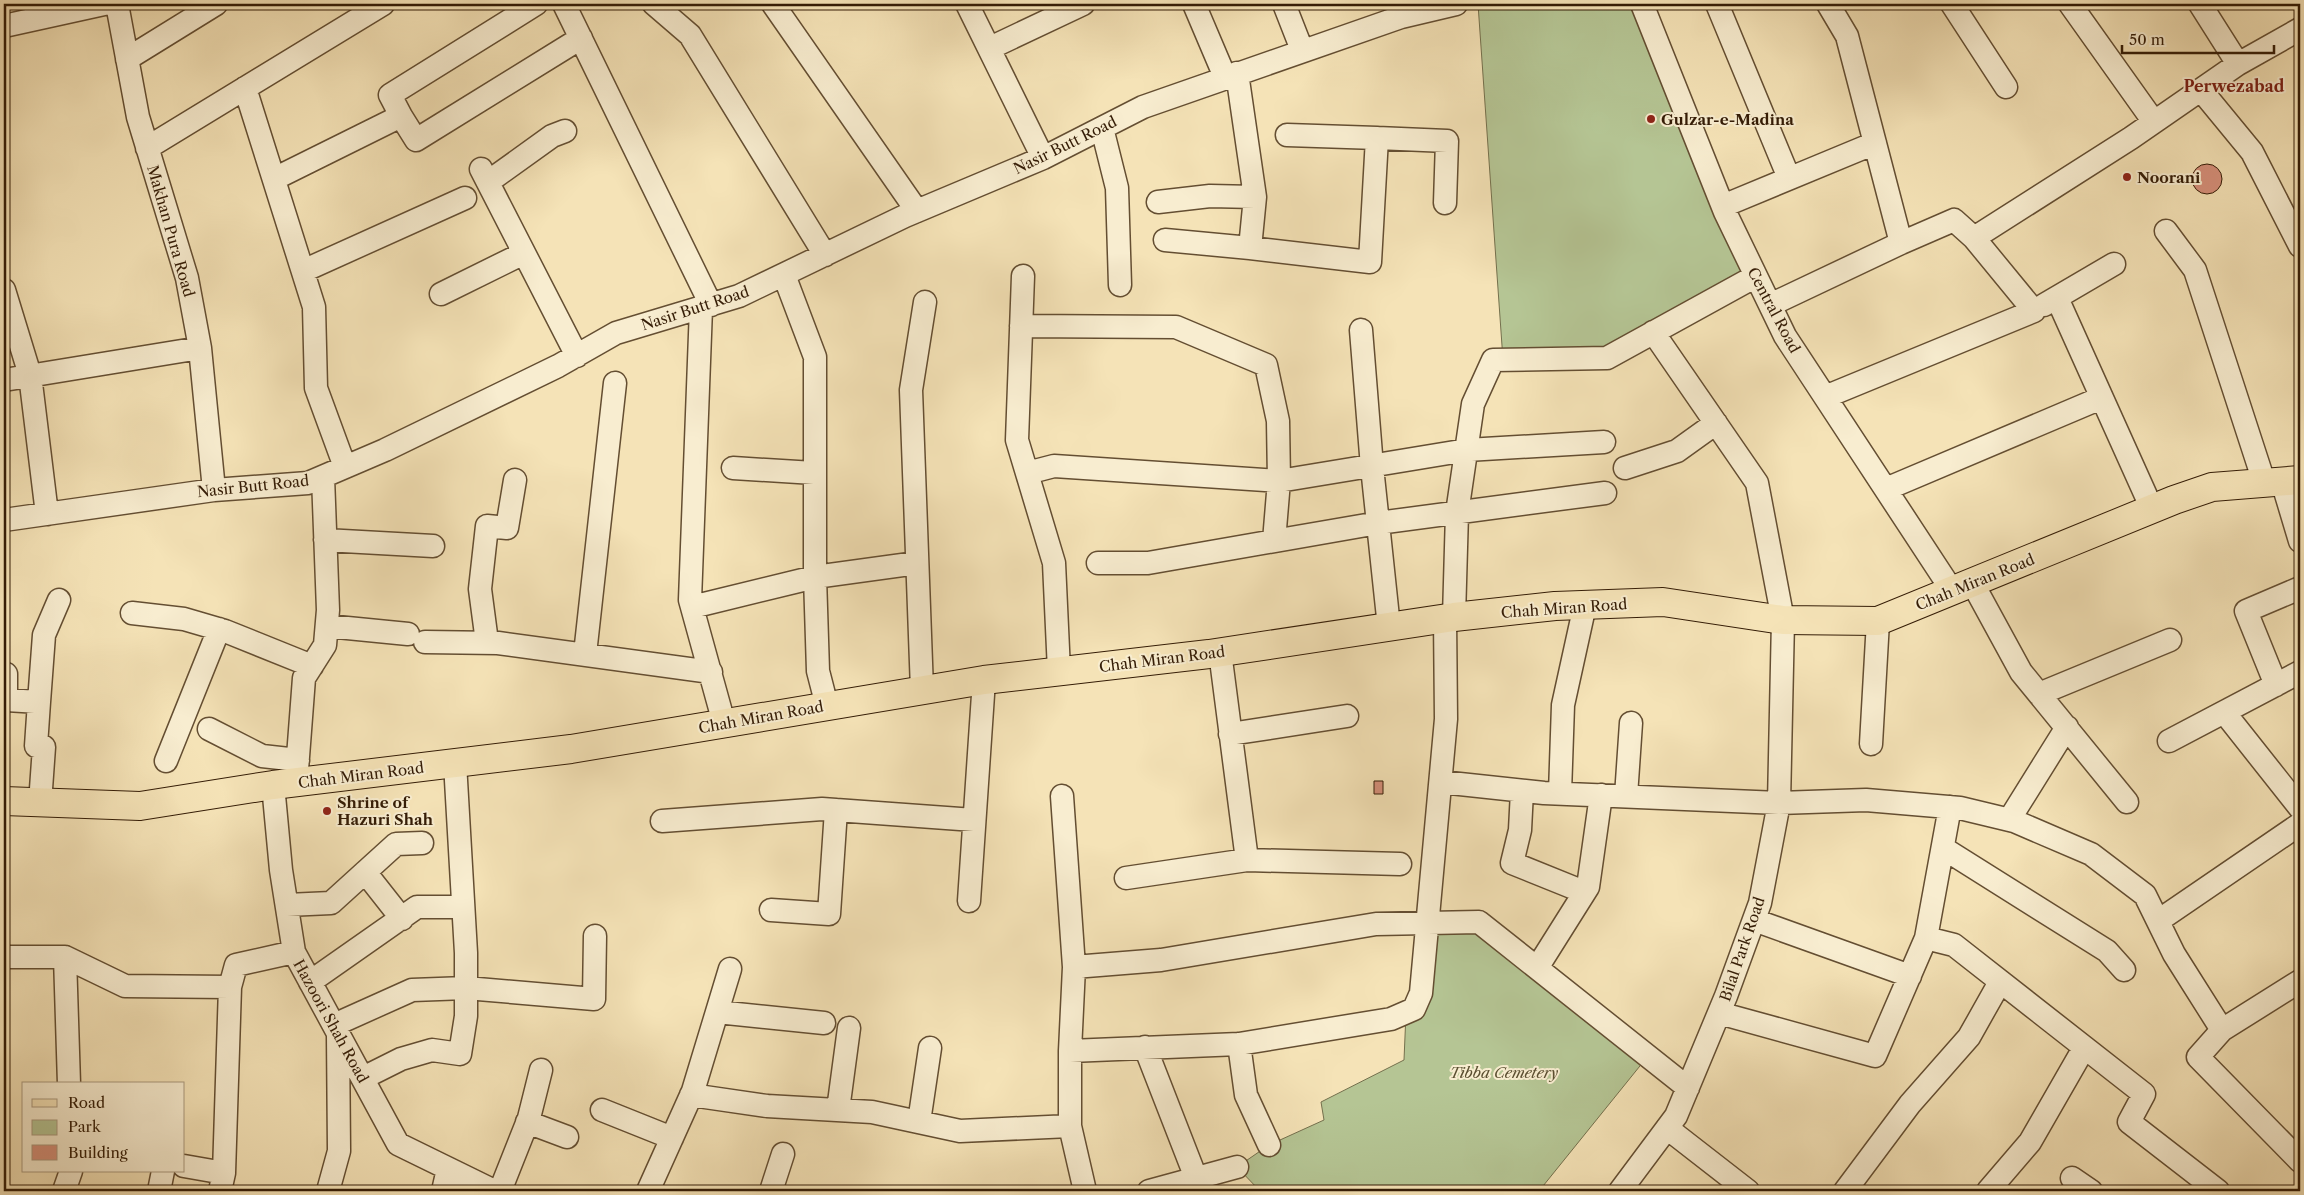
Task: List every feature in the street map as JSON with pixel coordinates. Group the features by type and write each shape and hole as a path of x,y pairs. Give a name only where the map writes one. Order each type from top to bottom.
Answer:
{"main road":[{"name":"Chah Miran Road","path":"4,801 140,806 289,776 455,763 571,749 984,680 1220,652 1450,618 1585,605 1663,602 1783,620 1878,621 1963,588 2152,509 2212,487 2282,481"}],"street":[{"path":"5,20 104,4"},
{"name":"Makhan Pura Road","path":"117,4 138,117 187,278 200,348 214,490"},
{"path":"127,59 216,4"},
{"path":"147,148 383,4"},
{"path":"536,4 390,95 416,140 581,38"},
{"path":"564,4 706,306 690,600 724,724"},
{"path":"654,4 690,35 825,255"},
{"path":"773,4 916,211"},
{"path":"967,4 1043,158"},
{"path":"990,48 1083,4"},
{"path":"1194,4 1231,75 1254,196 1250,248"},
{"path":"1284,4 1302,50"},
{"name":"Central Road","path":"1642,4 1723,206 1785,336 1886,489 1963,588 2021,672 2128,802"},
{"path":"1717,4 1789,178"},
{"path":"1828,4 1847,36 1901,243"},
{"path":"1952,4 2006,87"},
{"path":"2070,4 2154,122"},
{"path":"2200,4 2238,64"},
{"name":"Nasir Butt Road","path":"4,520 214,490 308,483 576,356 616,333 739,296 916,211 1043,158 1143,107 1302,50 1400,10 1447,5"},
{"path":"1974,238 2154,122 2238,64 2300,29"},
{"path":"246,88 314,307 316,388 345,467"},
{"path":"2201,90 2252,152 2300,246"},
{"path":"274,179 401,116"},
{"path":"1102,128 1117,188 1120,285"},
{"path":"565,131 552,136 485,176 576,356"},
{"path":"1287,135 1447,141 1444,203"},
{"path":"1164,240 1370,262 1377,138"},
{"path":"1723,206 1875,143"},
{"path":"1158,202 1210,196 1254,196"},
{"path":"302,271 466,198"},
{"path":"1770,305 1954,220 1974,238 2034,311"},
{"path":"2166,231 2195,270 2282,481 2300,541"},
{"path":"441,294 524,253"},
{"path":"1825,397 2034,311 2114,264"},
{"path":"784,275 815,357 814,473 818,671 827,706"},
{"path":"1023,276 1017,440 1054,563 1059,671"},
{"path":"1070,1051 1239,1044 1392,1019 1414,1010 1422,993 1441,782 1457,513 1473,404 1493,360 1607,358 1756,276"},
{"path":"4,290 30,376 47,514"},
{"path":"2056,298 2152,509"},
{"path":"922,690 911,390 925,302"},
{"path":"1021,326 1176,327 1266,365 1278,421 1279,481 1274,540"},
{"path":"1361,330 1372,467 1389,627"},
{"name":"Bilal Park Road","path":"1620,1191 1676,1116 1719,1013 1760,903 1779,803 1783,620 1757,483 1653,332"},
{"path":"4,380 200,348"},
{"path":"585,654 615,383"},
{"path":"1886,489 2101,398"},
{"path":"1624,468 1677,451 1716,423"},
{"path":"1027,474 1054,466 1279,481 1467,450 1604,442"},
{"path":"733,468 814,473"},
{"name":"Hazoori Shah Road","path":"323,477 328,610 325,645 304,678 289,776 287,905 294,952 398,1144 494,1191"},
{"path":"486,642 480,589 486,526 507,528 515,480"},
{"path":"1098,563 1148,563 1378,523 1605,493"},
{"path":"325,540 433,546"},
{"path":"692,606 815,577 917,563"},
{"path":"2276,685 2246,611 2300,588"},
{"path":"40,803 44,747 36,746 44,635 59,600"},
{"path":"1560,793 1563,705 1585,605"},
{"path":"132,613 184,619 219,629 312,666"},
{"path":"1871,744 1878,621"},
{"path":"327,626 416,638 486,642 711,672"},
{"path":"166,761 219,629"},
{"path":"2039,694 2170,640"},
{"path":"1220,652 1247,860"},
{"path":"2169,741 2300,672"},
{"path":"6,674 6,700 39,702"},
{"path":"969,901 984,680"},
{"path":"2224,712 2300,808"},
{"path":"1230,734 1347,716"},
{"path":"1626,796 1631,723"},
{"path":"2009,820 2067,727"},
{"path":"209,729 262,756 289,776"},
{"path":"363,1078 401,1059 432,1050 460,1054 466,1016 466,988 464,907 455,763"},
{"path":"1441,782 1560,793 1779,803 1866,800 1950,807 2009,820 2091,854 2145,895 2174,954 2222,1030"},
{"path":"1522,790 1520,830 1512,863 1584,892"},
{"path":"1537,968 1588,886 1601,795"},
{"path":"1062,796 1074,967 1070,1051 1070,1126 1085,1191"},
{"path":"1719,1013 1875,1056 1926,938 1950,807"},
{"path":"662,821 773,812 836,810 974,820"},
{"path":"771,910 829,914 836,810"},
{"path":"2158,921 2300,824"},
{"path":"287,905 330,903 396,844 422,843"},
{"path":"1943,848 2107,951 2124,970"},
{"path":"1126,878 1247,860 1400,864"},
{"path":"365,872 402,919"},
{"path":"310,982 417,907 464,907"},
{"path":"1754,920 1910,976"},
{"path":"1074,967 1161,960 1376,924 1479,922 1688,1088"},
{"path":"328,1191 339,1151 336,1028 412,990 466,988 594,999 595,936"},
{"path":"1926,938 1954,946 2144,1094 2129,1122 2218,1191"},
{"path":"185,1166 222,1182 230,987 236,965 294,952"},
{"path":"4,957 65,957 125,986 230,987"},
{"path":"65,957 70,1082"},
{"path":"648,1191 691,1095 730,969"},
{"path":"1845,1191 1910,1104 1968,1037 2000,982"},
{"path":"2299,984 2222,1030 2198,1057 2300,1161"},
{"path":"717,1012 824,1023"},
{"path":"838,1110 849,1028"},
{"path":"1239,1044 1246,1095 1269,1145"},
{"path":"1145,1047 1196,1178"},
{"path":"919,1122 930,1048"},
{"path":"1988,1191 2030,1142 2084,1048"},
{"path":"500,1191 528,1122 541,1070"},
{"path":"691,1095 767,1106 872,1112 960,1131 1070,1126"},
{"path":"602,1110 672,1138"},
{"path":"528,1122 567,1137"},
{"path":"1667,1128 1748,1191"},
{"path":"771,1191 783,1154"},
{"path":"1149,1191 1237,1167"},
{"path":"442,1191 448,1169"},
{"path":"64,1191 72,1172"},
{"path":"159,1191 163,1172"},
{"path":"2072,1178 2091,1191"}],"green space":[{"path":"1478,4 1643,4 1756,276 1607,358 1503,360"},
{"name":"Tibba Cemetery","path":"1428,922 1479,922 1648,1056 1539,1191 1260,1191 1237,1167 1269,1145 1324,1120 1321,1102 1404,1060 1406,1013"}],"building":[{"path":"2207,164 2218,168 2222,179 2218,190 2207,194 2196,190 2192,179 2196,168"},
{"path":"1374,781 1383,781 1383,794 1374,794"}],"place":[{"name":"Gulzar-e-Madina","path":"1651,119"},
{"name":"Noorani","path":"2127,177"},
{"name":"Shrine of Hazuri Shah","path":"327,811"}],"district":[{"name":"Perwezabad","path":"2234,86"}]}
